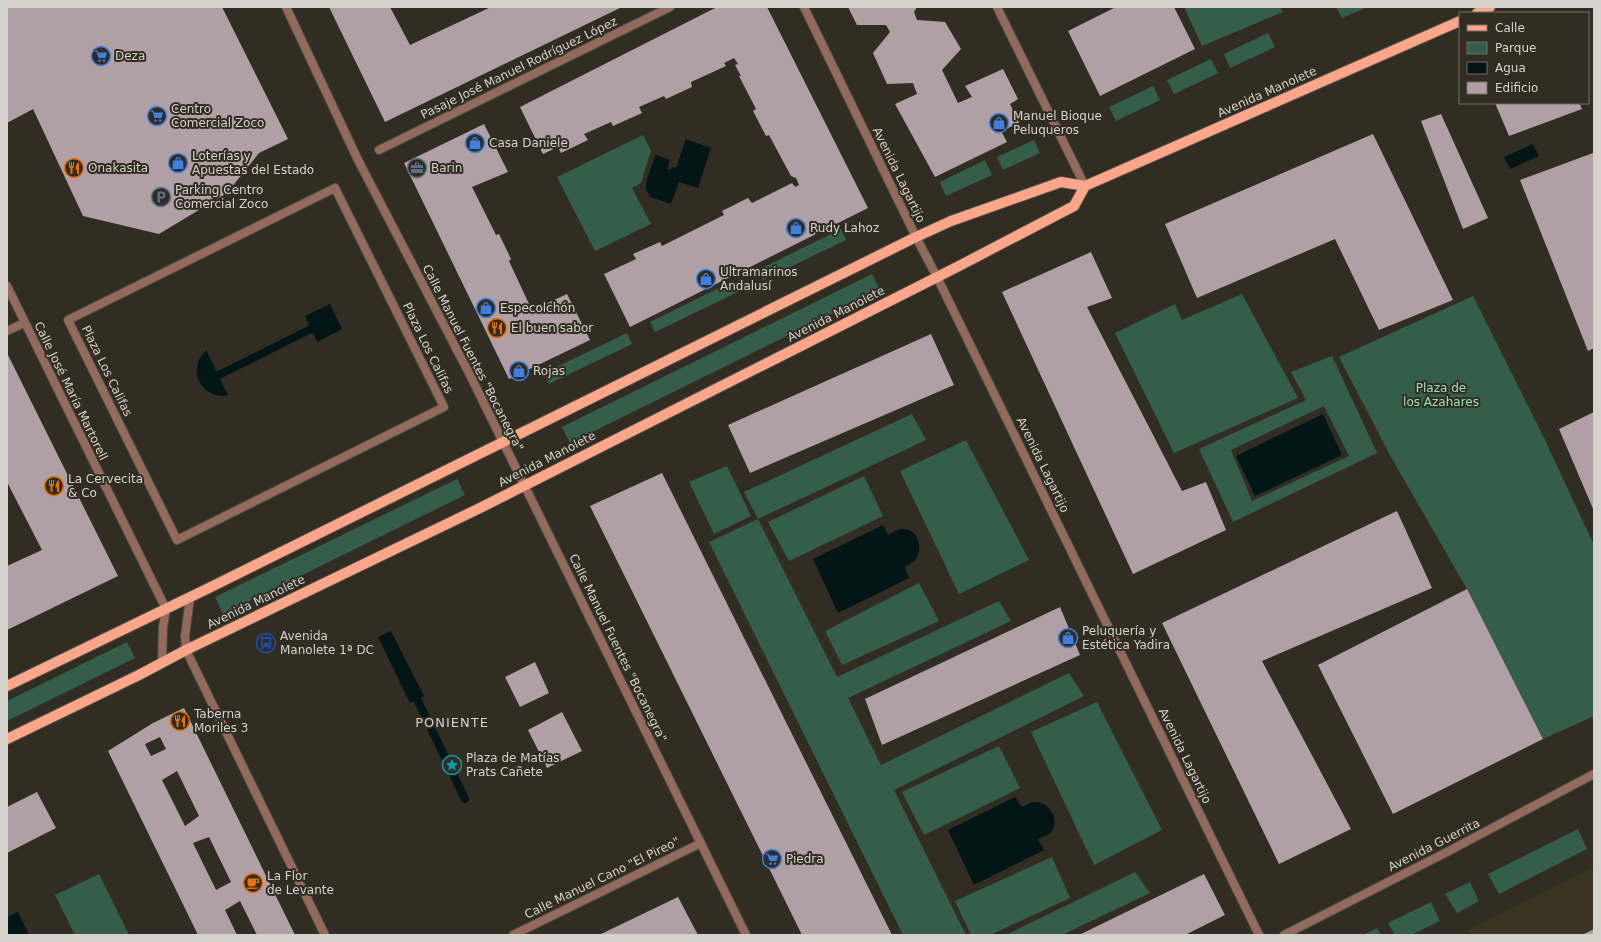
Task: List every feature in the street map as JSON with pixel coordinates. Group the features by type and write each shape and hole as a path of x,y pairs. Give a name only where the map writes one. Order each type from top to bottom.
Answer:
{"main road":[{"path":"1479,12 1490,7"},
{"name":"Avenida Manolete","path":"7,739 186,650 482,507 938,277 1074,206 1085,186 1459,21"},
{"path":"7,686 190,598 916,237 951,221 1061,182 1085,186"}],"street":[{"name":"Calle Manuel Fuentes \"Bocanegra\"","path":"286,7 358,160 470,376 746,935"},
{"name":"Pasaje José Manuel Rodríguez López","path":"379,150 670,7"},
{"name":"Avenida Lagartijo","path":"804,7 916,237 938,277 1259,935"},
{"path":"996,7 1085,186"},
{"name":"Plaza Los Califas","path":"335,188 444,407 177,540 68,320 335,188"},
{"name":"Calle José María Martorell","path":"7,286 166,609"},
{"path":"7,331 24,323"},
{"path":"190,598 185,636 186,650 325,935"},
{"path":"162,663 163,627 166,609"},
{"name":"Avenida Guerrita","path":"1284,935 1440,856 1594,774"},
{"name":"Calle Manuel Cano \"El Pireo\"","path":"513,935 701,844"}],"shaded area":[{"path":"1594,867 1594,935 1471,935 1468,930"}],"green space":[{"path":"1184,7 1280,7 1283,12 1202,46"},
{"path":"1336,7 1368,7 1342,18"},
{"path":"1268,33 1275,47 1230,68 1224,54"},
{"path":"1211,59 1218,73 1174,94 1167,80"},
{"path":"1153,86 1160,100 1116,121 1109,107"},
{"path":"643,135 651,151 641,183 632,188 651,224 595,251 557,177"},
{"path":"1034,140 1040,153 1003,170 997,157"},
{"path":"985,160 992,175 946,196 940,182"},
{"path":"841,229 846,240 763,280 758,270"},
{"path":"872,274 880,290 570,443 562,427"},
{"path":"733,281 738,292 655,332 650,322"},
{"path":"1242,294 1298,398 1174,453 1115,333 1175,304 1182,320"},
{"name":"Plaza de los Azahares","path":"1473,296 1545,440 1594,545 1594,716 1543,739 1467,589 1391,457 1339,357"},
{"path":"627,333 632,344 549,384 544,373"},
{"path":"1332,356 1377,453 1233,522 1199,449 1306,400 1291,372","holes":["1324,406 1349,456 1252,501 1231,450"]},
{"path":"912,414 926,440 758,519 744,492"},
{"path":"966,440 1029,560 959,594 900,471"},
{"path":"727,466 751,516 714,534 689,482"},
{"path":"864,476 883,516 789,561 768,522"},
{"path":"457,479 465,495 223,614 215,597"},
{"path":"758,519 837,677 999,601 1011,621 848,698 881,765 1069,673 1084,696 894,790 966,935 903,935 709,542"},
{"path":"919,583 939,621 842,665 825,631"},
{"path":"127,642 135,658 7,721 7,701"},
{"path":"1097,702 1162,830 1094,865 1031,732"},
{"path":"999,746 1020,788 924,835 902,792"},
{"path":"1578,829 1587,849 1499,894 1488,874"},
{"path":"1052,857 1070,898 990,935 971,935 955,901"},
{"path":"1135,872 1150,893 1062,935 1006,935"},
{"path":"99,874 129,935 75,935 55,895"},
{"path":"1470,882 1479,901 1457,913 1445,894"},
{"path":"1431,902 1440,921 1411,935 1395,935 1388,923"},
{"path":"1377,928 1381,935 1363,935"}],"water":[{"path":"686,139 711,148 698,188 679,182 671,204 650,197 646,189 646,185 656,155 670,160 667,169 671,170 672,167 676,168"},
{"path":"1533,144 1539,156 1510,169 1504,157"},
{"path":"330,304 342,329 317,342 305,316"},
{"path":"206,350 228,395 215,395 204,388 200,383 197,370 198,363"},
{"path":"1323,414 1342,455 1255,496 1236,456"},
{"path":"883,525 888,535 897,530 903,529 912,532 918,538 919,552 917,557 913,562 905,567 909,578 838,613 813,559"},
{"path":"391,631 424,696 410,703 378,637"},
{"path":"1015,797 1022,807 1031,802 1039,803 1049,808 1052,813 1055,823 1053,828 1049,834 1038,839 1044,850 974,885 948,830"},
{"path":"18,912 29,935 7,935 7,917"}],"building":[{"name":"Centro Comercial Zoco","path":"7,7 222,7 288,139 259,153 227,193 159,234 83,216 33,109 7,123"},
{"path":"329,7 390,7 410,45 491,7 622,7 385,122"},
{"path":"717,7 767,7 868,208 630,327 604,274 636,259 633,254 660,242 662,246 724,215 722,211 748,198 752,203 792,183 795,187 799,185 796,178 791,176 769,135 766,136 753,111 756,109 739,76 741,76 735,65 738,64 734,58 724,63 726,66 691,82 692,87 666,99 664,96 639,107 642,113 613,126 611,122 584,134 588,140 561,153 558,147 543,154 520,107"},
{"path":"848,7 917,7 914,12 917,20 945,22 961,49 942,70 958,103 972,97 965,86 1003,69 1018,99 1010,104 1019,123 1001,131 1007,142 935,177 895,104 917,94 913,83 887,84 873,53 890,32 886,25 857,25"},
{"path":"1116,7 1174,7 1195,49 1100,96 1068,31"},
{"path":"1495,104 1580,104 1582,109 1509,136"},
{"path":"1441,114 1488,218 1463,229 1421,121"},
{"path":"484,124 508,172 472,187 496,235 499,234 511,259 509,261 529,304 528,306 531,313 536,311 537,308 567,294 590,340 509,379 404,163"},
{"path":"1373,134 1453,300 1379,330 1335,239 1197,298 1165,224"},
{"path":"1593,153 1594,348 1588,351 1520,180"},
{"path":"1091,252 1112,298 1087,307 1182,491 1206,482 1226,530 1133,574 1002,292"},
{"path":"931,334 954,385 750,473 728,425"},
{"path":"7,353 118,576 7,630 7,566 42,550 7,482"},
{"path":"1594,412 1594,511 1559,429"},
{"path":"662,473 892,935 802,935 590,506"},
{"path":"1397,511 1432,588 1262,661 1351,829 1279,864 1162,623"},
{"path":"1467,589 1543,739 1393,814 1318,665"},
{"path":"1060,607 1080,655 882,745 865,699"},
{"path":"535,662 549,693 520,707 505,677"},
{"path":"184,708 295,935 257,935 240,901 225,910 237,935 198,935 108,751 153,723","holes":["160,737 166,749 151,756 145,744","177,771 199,816 185,826 162,780","209,837 231,882 216,890 193,843"]},
{"path":"562,712 582,751 547,768 528,730"},
{"path":"37,792 56,828 7,853 7,807"},
{"path":"1204,874 1225,915 1185,935 1079,935"},
{"path":"678,897 698,935 599,935"},
{"path":"1594,929 1594,935 1582,935"}],"waterway":[{"path":"219,375 311,329"},
{"path":"417,699 465,799"}],"place":[{"name":"Deza","path":"101,56"},
{"name":"Centro Comercial Zoco","path":"157,116"},
{"name":"Manuel Bioque Peluqueros","path":"999,123"},
{"name":"Casa Daniele","path":"475,143"},
{"name":"Loterías y Apuestas del Estado","path":"178,163"},
{"name":"Onakasita","path":"74,168"},
{"name":"Barin","path":"417,168"},
{"name":"Parking Centro Comercial Zoco","path":"161,197"},
{"name":"Rudy Lahoz","path":"796,228"},
{"name":"Ultramarinos Andalusí","path":"706,279"},
{"name":"Especolchón","path":"486,308"},
{"name":"El buen sabor","path":"497,328"},
{"name":"Rojas","path":"519,371"},
{"name":"La Cervecita & Co","path":"54,486"},
{"name":"Peluquería y Estética Yadira","path":"1068,638"},
{"name":"Avenida Manolete 1ª DC","path":"266,643"},
{"name":"Taberna Moriles 3","path":"180,721"},
{"name":"Plaza de Matías Prats Cañete","path":"452,765"},
{"name":"Piedra","path":"772,859"},
{"name":"La Flor de Levante","path":"253,883"}],"district":[{"name":"PONIENTE","path":"452,722"}]}
